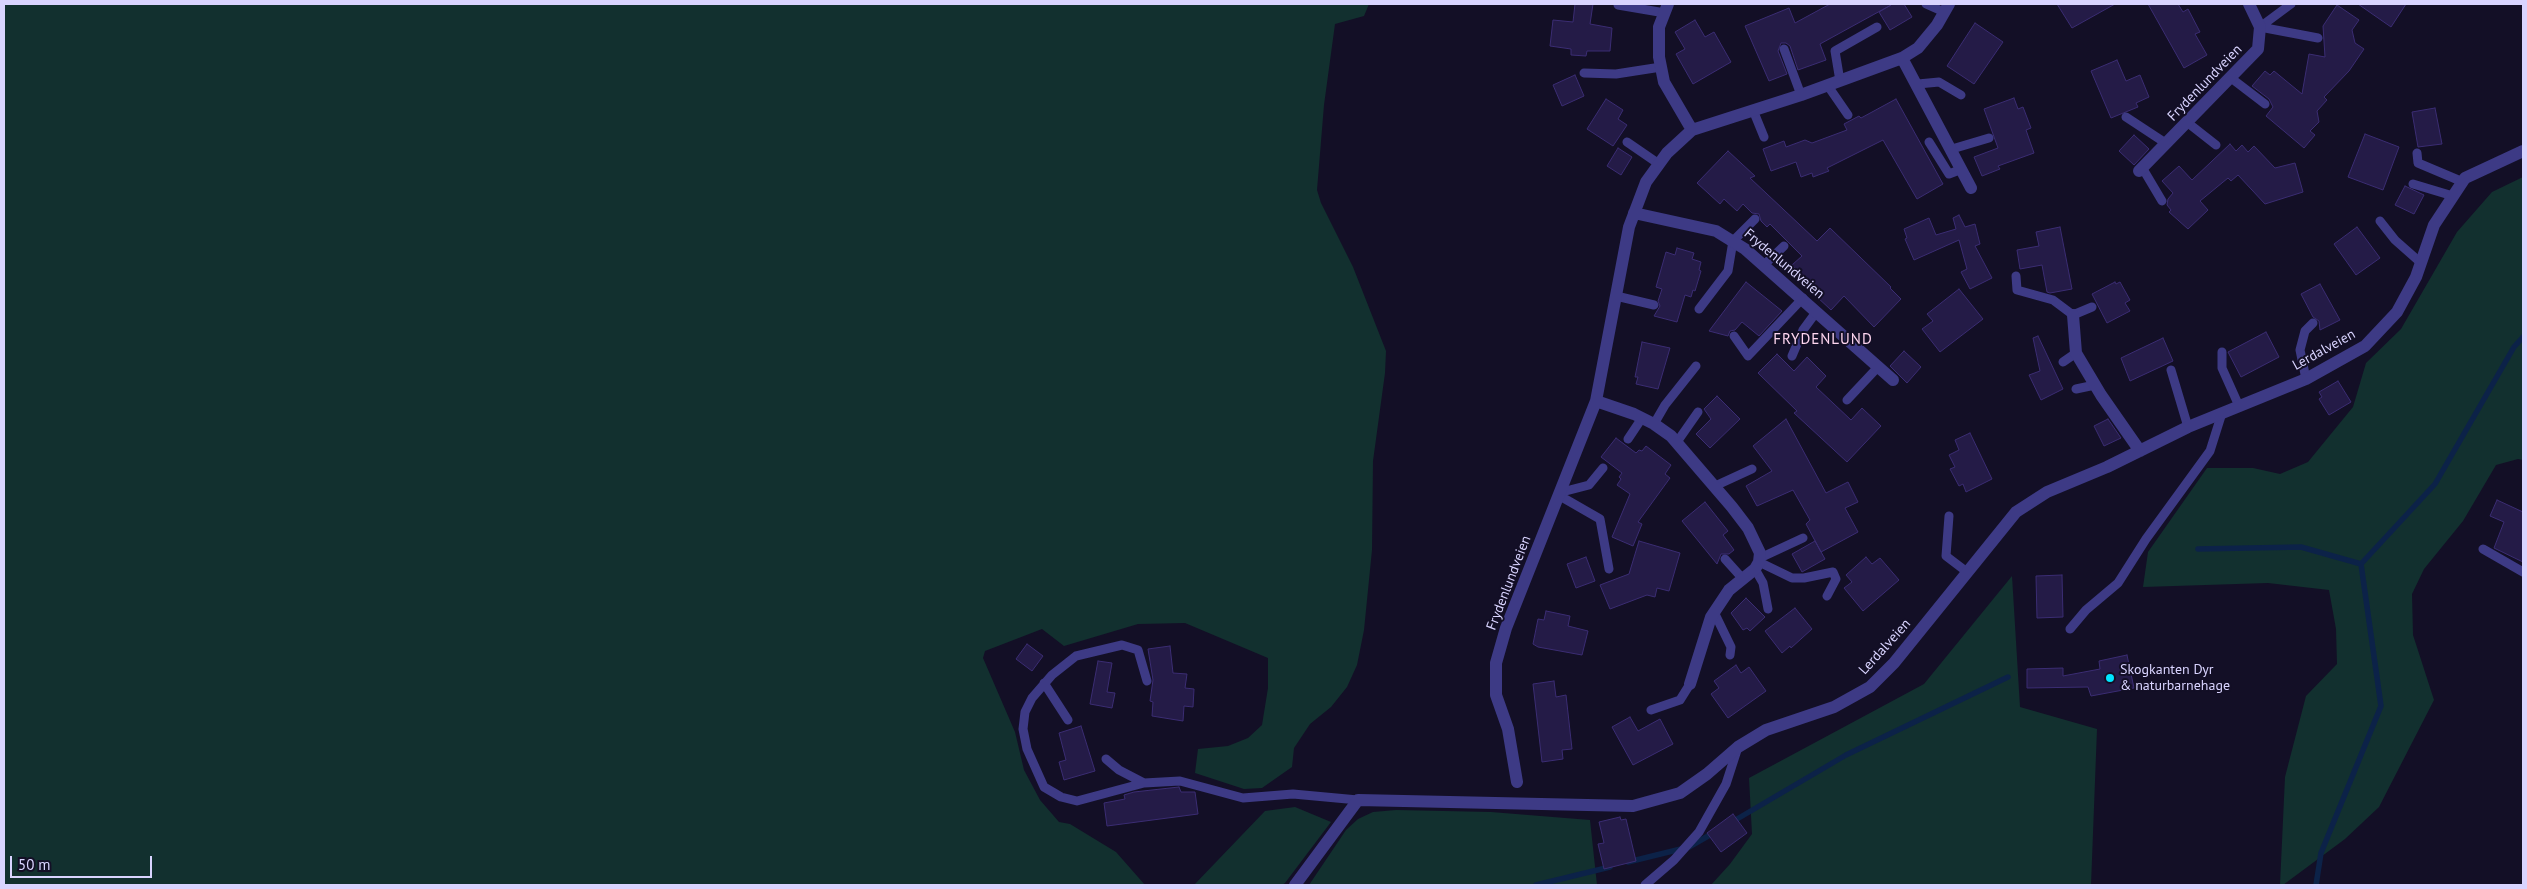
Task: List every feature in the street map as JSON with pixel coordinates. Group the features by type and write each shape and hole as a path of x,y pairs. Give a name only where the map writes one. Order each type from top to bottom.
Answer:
{"street":[{"path":"2249,4 2260,27"},
{"path":"1667,8 1659,26 1661,67 1664,82 1692,130"},
{"name":"Frydenlundveien","path":"1517,782 1508,729 1496,695 1496,663 1506,628 1561,494 1596,401 1634,213 1646,182 1659,164 1692,130 1801,95 1902,58 1918,48 1937,25 1946,8"},
{"name":"Frydenlundveien","path":"2141,170 2258,49 2260,27"},
{"path":"1902,58 1918,84 1971,188"},
{"name":"Lerdalveien","path":"1358,800 1633,806 1680,793 1708,774 1738,747 1766,730 1834,707 1870,687 1894,663 2016,512 2048,492 2140,451 2188,427 2306,379 2365,346 2397,312 2421,263 2434,225 2465,178 2523,151"},
{"name":"Frydenlundveien","path":"1634,213 1716,231 1733,241 1764,264 1893,380"},
{"path":"2073,315 2076,353 2095,385 2140,451"},
{"path":"1596,401 1654,424 1677,442 1748,528 1760,553 1758,563 1730,590 1711,617 1690,684"},
{"path":"1295,885 1358,800"}],"lane":[{"path":"1926,4 1946,8"},
{"path":"2260,27 2292,4"},
{"path":"1618,5 1667,8"},
{"path":"1848,115 1834,83 1835,51 1877,26"},
{"path":"2260,27 2318,38"},
{"path":"1784,49 1801,95"},
{"path":"1584,73 1616,74 1661,67"},
{"path":"2231,78 2264,104"},
{"path":"1918,84 1939,82 1961,95"},
{"path":"1753,110 1764,137"},
{"path":"2126,117 2167,144"},
{"path":"2188,123 2216,145"},
{"path":"1952,149 1989,138"},
{"path":"1627,142 1659,164"},
{"path":"1928,142 1949,174 1962,168"},
{"path":"2417,153 2418,163 2463,182"},
{"path":"2141,170 2162,201"},
{"path":"2413,184 2453,196"},
{"path":"1699,309 1728,271 1733,241 1756,219"},
{"path":"2380,221 2395,240 2421,263"},
{"path":"1764,264 1784,246"},
{"path":"2016,276 2017,290 2053,300 2073,315 2092,306"},
{"path":"1616,296 1654,305"},
{"path":"1734,336 1748,356 1803,298"},
{"path":"1792,356 1803,330 1817,311"},
{"path":"2306,379 2300,350 2306,330 2313,323"},
{"path":"2222,352 2222,368 2239,406"},
{"path":"2063,362 2076,353"},
{"path":"1654,424 1665,405 1696,366"},
{"path":"1847,400 1878,366"},
{"path":"2171,370 2188,427"},
{"path":"2076,388 2095,385"},
{"path":"1677,442 1698,412"},
{"path":"2070,628 2086,610 2118,583 2146,539 2210,450 2222,413"},
{"path":"1628,439 1642,418"},
{"path":"1561,494 1589,485 1603,468"},
{"path":"1715,486 1752,469"},
{"path":"1561,494 1600,519 1610,569"},
{"path":"1949,516 1946,556 1967,572"},
{"path":"1758,563 1803,538"},
{"path":"2483,549 2523,572"},
{"path":"1725,559 1743,579"},
{"path":"1758,563 1792,578 1804,578 1833,572 1836,579 1827,596"},
{"path":"1758,563 1768,609"},
{"path":"1714,612 1732,647 1730,655"},
{"path":"1147,681 1138,650 1122,645 1076,656 1044,683 1032,698 1025,712 1023,729 1027,749 1044,787 1061,797 1077,801 1144,783 1180,782 1243,798 1294,794 1358,800"},
{"path":"1044,683 1068,720"},
{"path":"1651,710 1680,700 1690,684"},
{"path":"1645,885 1674,860 1699,832 1726,784 1738,747"},
{"path":"1106,759 1119,770 1144,783"}],"green space":[{"path":"4,4 1369,4 1364,16 1335,24 1324,105 1317,190 1321,203 1353,267 1386,351 1385,373 1373,461 1372,550 1364,630 1357,665 1347,687 1331,707 1310,724 1294,748 1292,767 1262,788 1244,789 1195,773 1198,749 1228,746 1248,738 1262,725 1268,688 1268,658 1185,623 1138,624 1064,646 1042,629 985,651 983,658 1015,732 1024,770 1040,800 1059,822 1070,824 1116,852 1145,885 4,885"},
{"path":"2523,177 2523,460 2518,459 2496,465 2463,521 2424,569 2412,594 2413,635 2434,700 2379,807 2345,839 2283,885 2280,885 2285,777 2306,696 2337,664 2336,629 2329,590 2268,583 2143,587 2148,552 2207,468 2253,468 2280,474 2308,462 2353,407 2366,363 2401,329 2457,232 2492,192"},
{"path":"2012,576 2020,707 2097,729 2091,885 1711,885 1730,864 1752,834 1749,778 1924,684"},
{"path":"1295,807 1331,822 1285,883 1282,885 1194,885 1265,811"},
{"path":"1396,810 1491,812 1590,820 1597,885 1309,885 1346,830 1358,819 1373,812"}],"building":[{"path":"1575,4 1593,4 1590,24 1612,28 1610,51 1587,51 1586,56 1571,55 1571,49 1550,46 1553,20 1573,22"},
{"path":"1830,4 1904,4 1912,17 1890,30 1879,12 1891,5 1820,44 1826,60 1798,70 1790,46 1786,43 1781,43 1778,51 1787,74 1769,81 1745,26 1789,8 1795,23"},
{"path":"2057,4 2115,4 2072,28"},
{"path":"2148,4 2178,4 2183,12 2188,9 2200,32 2195,34 2207,55 2184,68"},
{"path":"2358,4 2406,4 2391,27"},
{"path":"2337,5 2359,20 2352,30 2355,43 2364,49 2349,71 2324,97 2327,100 2317,111 2319,122 2310,131 2315,135 2304,148 2266,116 2273,107 2269,99 2252,86 2265,71 2270,75 2274,71 2302,94 2309,54 2325,57 2323,26"},
{"path":"1695,20 1705,37 1714,32 1731,62 1693,84 1676,54 1685,49 1675,32"},
{"path":"1975,23 2003,42 1974,84 1947,66"},
{"path":"2117,60 2126,81 2140,75 2149,97 2136,103 2138,107 2111,118 2091,71"},
{"path":"1575,75 1584,96 1562,106 1553,85"},
{"path":"2014,98 2018,109 2023,107 2031,128 2026,130 2034,153 1998,166 2000,169 1982,176 1974,157 1998,148 1984,109"},
{"path":"1606,99 1623,110 1618,119 1627,125 1613,146 1587,129"},
{"path":"1896,99 1943,184 1917,199 1883,140 1827,168 1829,171 1813,177 1812,173 1801,177 1796,162 1771,171 1763,149 1784,141 1786,147 1805,140 1812,143 1847,130 1844,124 1859,116 1861,118"},
{"path":"2435,108 2442,144 2418,147 2412,112"},
{"path":"2365,134 2399,147 2383,190 2348,177"},
{"path":"2134,135 2149,149 2134,165 2119,151"},
{"path":"2230,144 2236,151 2242,145 2248,152 2254,146 2275,168 2295,163 2303,192 2265,204 2238,175 2231,181 2228,178 2200,201 2208,210 2188,229 2169,212 2171,210 2167,205 2168,199 2173,193 2162,181 2179,166 2192,180"},
{"path":"1618,148 1632,157 1621,175 1607,166"},
{"path":"1728,151 1755,176 1750,178 1817,241 1830,228 1901,299 1874,327 1844,296 1831,310 1816,296 1819,293 1792,265 1802,256 1770,224 1767,227 1761,221 1759,214 1752,213 1743,204 1737,211 1724,199 1720,204 1697,183"},
{"path":"2405,186 2424,195 2414,214 2395,205"},
{"path":"1959,215 1965,227 1975,224 1980,244 1975,246 1992,278 1970,289 1961,272 1967,269 1959,240 1914,260 1905,239 1907,238 1904,229 1929,218 1936,235 1956,229 1953,218"},
{"path":"2060,227 2072,289 2050,293 2047,292 2042,265 2020,269 2017,250 2039,246 2036,232"},
{"path":"2357,227 2380,258 2356,275 2334,244"},
{"path":"1677,248 1694,253 1692,259 1701,262 1699,270 1701,271 1695,291 1693,290 1691,297 1685,295 1677,322 1654,316 1660,306 1658,301 1662,289 1656,287 1666,252 1675,255"},
{"path":"1746,282 1782,311 1759,336 1742,322 1735,330 1730,331 1728,336 1709,331"},
{"path":"2115,282 2116,284 2120,282 2130,300 2125,303 2130,311 2107,323 2092,294"},
{"path":"2320,284 2340,320 2320,330 2319,321 2313,317 2301,294"},
{"path":"1959,289 1983,319 1940,352 1922,329 1933,321 1927,314"},
{"path":"2266,332 2279,357 2241,377 2228,352"},
{"path":"2038,336 2063,389 2041,400 2029,375 2040,371 2033,338"},
{"path":"2163,338 2173,361 2130,381 2121,358"},
{"path":"1642,342 1670,348 1658,389 1636,384 1638,377 1635,377"},
{"path":"1904,351 1921,367 1907,383 1890,366"},
{"path":"1777,354 1794,371 1807,357 1826,376 1816,387 1851,420 1862,408 1881,426 1847,462 1794,413 1797,411 1758,373"},
{"path":"2338,381 2351,402 2329,415 2319,399 2322,397 2319,392"},
{"path":"1717,396 1740,419 1710,448 1696,434 1711,419 1704,409"},
{"path":"1786,419 1826,493 1848,482 1858,502 1845,508 1858,532 1821,552 1806,524 1810,520 1793,490 1757,506 1746,486 1772,471 1753,446"},
{"path":"2108,419 2121,438 2104,446 2094,426"},
{"path":"1970,433 1992,479 1966,492 1963,484 1959,486 1950,469 1955,467 1949,455 1959,450 1955,440"},
{"path":"1616,438 1636,453 1639,450 1642,451 1646,446 1671,465 1665,474 1670,478 1638,522 1642,524 1633,546 1612,537 1630,494 1617,485 1622,473 1601,457"},
{"path":"2497,500 2523,512 2523,562 2494,548 2504,522 2490,516"},
{"path":"1705,502 1728,531 1723,535 1734,550 1729,554 1721,554 1717,564 1682,521"},
{"path":"1639,541 1680,553 1669,591 1657,588 1655,597 1647,595 1610,609 1600,585 1629,574"},
{"path":"1815,541 1825,559 1802,572 1792,554"},
{"path":"1586,557 1595,581 1576,588 1567,564"},
{"path":"1866,557 1872,564 1880,558 1899,580 1863,611 1844,588 1852,582 1846,575"},
{"path":"2062,575 2063,617 2037,618 2036,576"},
{"path":"1746,598 1765,617 1750,631 1747,628 1743,630 1731,613"},
{"path":"1795,608 1812,629 1791,648 1790,646 1782,653 1765,631"},
{"path":"1546,611 1570,616 1568,626 1588,631 1582,655 1538,647 1533,644 1538,619 1544,620"},
{"path":"1027,644 1043,656 1032,671 1016,659"},
{"path":"1170,646 1173,673 1187,674 1185,688 1194,689 1193,707 1184,706 1183,721 1152,716 1153,702 1150,701 1153,680 1148,649"},
{"path":"2127,655 2134,688 2091,696 2088,687 2027,688 2027,669 2063,668 2063,676 2100,669 2099,661"},
{"path":"1098,661 1112,663 1107,692 1115,693 1112,708 1090,704"},
{"path":"1736,665 1741,673 1749,667 1766,691 1728,718 1711,694 1719,688 1714,681"},
{"path":"1554,681 1556,697 1566,695 1572,749 1562,750 1563,759 1542,762 1533,684"},
{"path":"1630,717 1638,731 1660,719 1673,744 1633,765 1612,727"},
{"path":"1081,726 1095,771 1064,780 1059,762 1066,760 1059,733"},
{"path":"1179,787 1181,792 1195,792 1198,814 1107,826 1104,803 1125,799 1124,795 1134,792"},
{"path":"1733,814 1747,833 1721,852 1707,833"},
{"path":"1620,817 1621,820 1626,819 1636,861 1604,869 1598,844 1604,843 1599,822"}],"waterway":[{"path":"2198,549 2301,547 2361,564 2435,484 2514,347 2523,337"},
{"path":"2316,885 2321,853 2381,706 2361,564"},
{"path":"1732,822 1846,755 2008,677"},
{"path":"1628,862 1689,847 1715,832"},
{"path":"1536,885 1610,867"}],"place":[{"name":"Skogkanten Dyr & naturbarnehage","path":"2110,678"}],"district":[{"name":"FRYDENLUND","path":"1823,340"}]}
